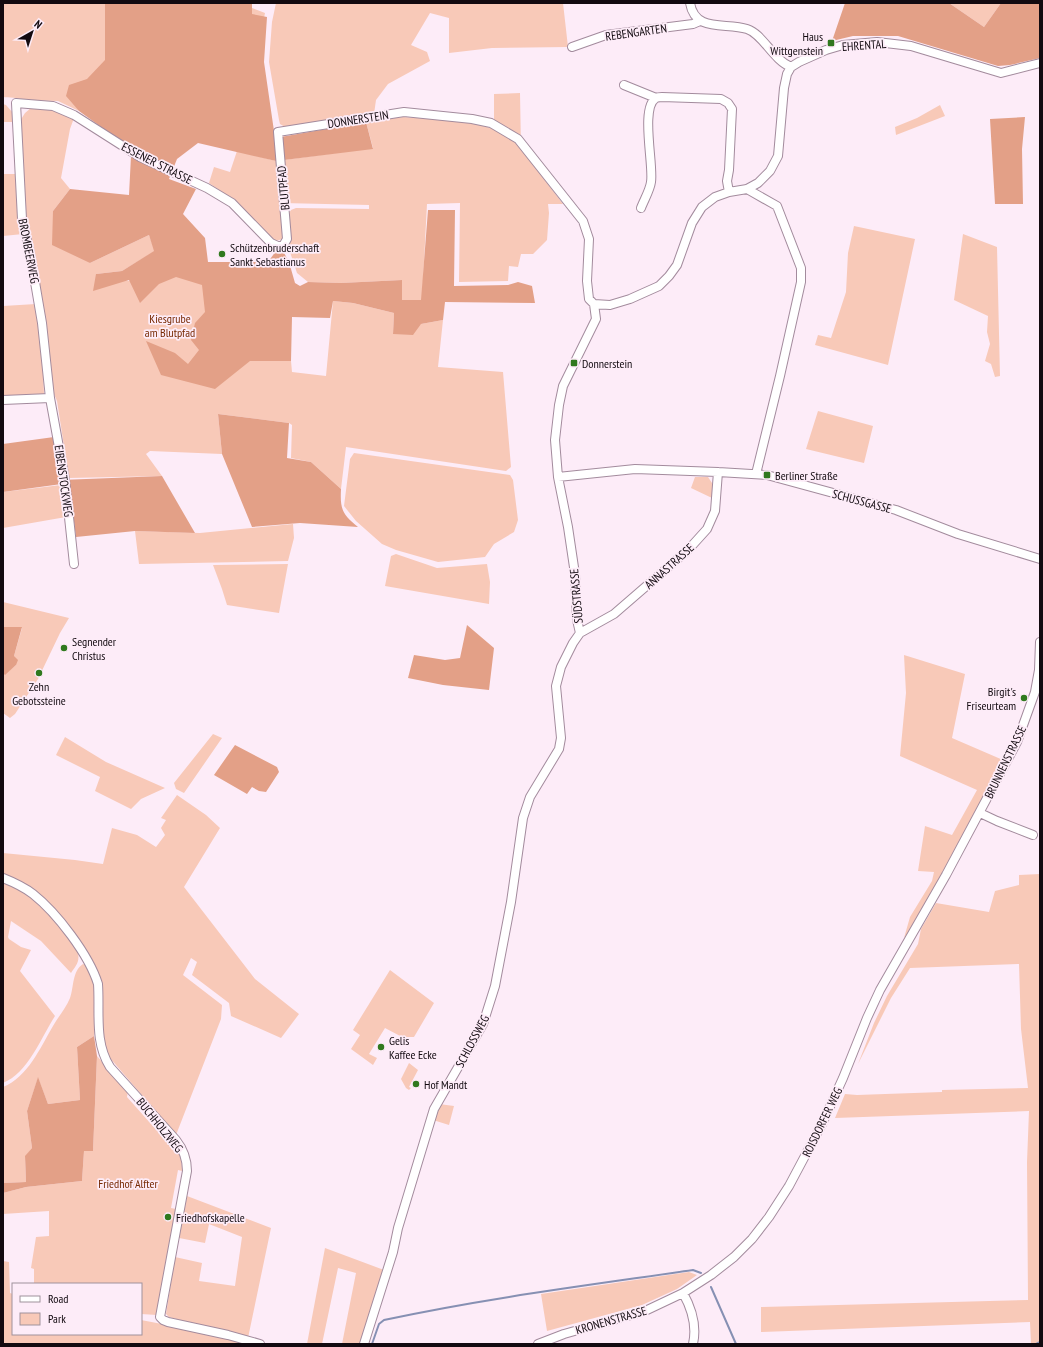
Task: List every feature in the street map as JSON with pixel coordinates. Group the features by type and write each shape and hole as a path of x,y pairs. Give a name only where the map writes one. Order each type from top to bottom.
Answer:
{"street":[{"path":"594,304 610,305 630,299 659,286 670,276 677,265 692,223 702,207 715,197 729,192 748,189 758,183 770,171 778,156 784,88 787,74 791,67 781,61 753,32 746,29 709,25 700,21 691,10 690,3"},
{"name":"REBENGARTEN","path":"572,47 606,34 693,24 700,21"},
{"name":"EHRENTAL","path":"791,67 820,53 844,45 877,42 911,46 1001,73 1040,63"},
{"path":"624,85 656,98 721,99 728,103 732,109 729,170 727,181 729,192"},
{"path":"641,208 651,182 648,136 649,110 651,103 656,98"},
{"name":"ESSENER STRASSE","path":"16,103 53,106 74,115 140,157 213,192 232,203 271,243 280,247 284,244"},
{"name":"BROMBEERWEG","path":"16,103 22,220 30,253 42,323 50,398"},
{"name":"DONNERSTEIN","path":"278,132 404,112 472,119 491,123 503,129 518,139 583,221 589,239 587,280 589,299 594,304 596,319"},
{"name":"BLUTPFAD","path":"278,132 286,239 284,244"},
{"path":"748,189 777,206 801,268 801,282 756,474"},
{"path":"558,477 555,440 559,405 564,386 596,319 610,305"},
{"path":"3,400 50,398"},
{"name":"EIBENSTOCKWEG","path":"50,398 65,480 74,564"},
{"name":"SCHUSSGASSE","path":"558,477 635,469 766,475 896,510 958,534 1040,559"},
{"name":"ANNASTRASSE","path":"580,633 614,614 688,550 707,529 715,512 718,472"},
{"name":"SÜDSTRASSE","path":"523,821 530,798 559,749 561,738 556,686 561,667 573,643 580,633 577,620 575,574 568,527 558,477"},
{"name":"BRUNNENSTRASSE","path":"946,875 1017,742 1035,692 1039,670 1040,642"},
{"path":"980,813 1033,835"},
{"name":"SCHLOSSWEG","path":"364,1344 375,1314 393,1252 398,1228 434,1109 483,1024 488,1010 495,986 513,895 523,821"},
{"name":"ROISDORFER WEG","path":"683,1294 721,1268 739,1252 756,1234 779,1203 798,1171 822,1124 880,990 946,875"},
{"name":"BUCHHOLZWEG","path":"3,878 24,888 42,902 56,917 85,957 96,976 98,984 99,1038 105,1058 110,1066 176,1140 182,1148 187,1160 187,1171 160,1317 168,1322 228,1335 260,1344"},
{"path":"683,1294 689,1305 694,1321 695,1333 693,1344"},
{"name":"KRONENSTRASSE","path":"538,1344 564,1334 645,1311 683,1294"}],"green space":[{"path":"3,3 239,3 265,13 259,43 114,60 77,108 79,111 58,101 23,100 3,97"},
{"path":"276,3 563,3 568,47 492,48 449,53 449,18 430,13 411,45 427,52 430,61 388,84 376,100 374,114 285,127 280,124 279,120 269,62 272,22"},
{"path":"949,3 1001,3 984,27"},
{"path":"520,93 521,149 563,204 548,204 549,213 547,240 533,254 521,254 518,267 509,266 508,281 459,282 460,203 427,204 422,300 402,300 402,280 341,283 308,282 297,273 289,249 289,213 291,210 296,208 369,209 369,205 282,203 283,239 275,241 235,201 209,183 214,167 230,172 237,151 276,161 373,148 366,122 403,117 471,122 490,128 494,120 494,94"},
{"name":"Kiesgrube am Blutpfad","path":"3,104 6,105 20,121 25,113 31,108 52,108 74,118 70,129 61,178 70,189 53,211 90,263 149,235 155,251 122,271 96,274 129,281 166,261 227,285 291,361 292,372 326,376 333,301 353,303 394,313 393,334 421,324 443,320 438,367 503,372 511,467 506,471 346,447 341,489 311,462 291,458 292,425 289,423 218,414 222,454 150,451 146,454 162,476 69,478 57,401 53,392 23,234 3,236 3,174 19,174 13,122 3,122"},
{"path":"940,105 945,116 896,135 895,127 917,118"},
{"path":"854,226 915,239 888,365 815,345 818,335 831,338 846,292 848,253"},
{"path":"963,234 997,247 1000,376 995,377 991,364 985,361 990,344 987,332 988,316 954,300"},
{"path":"36,304 42,347 44,394 3,396 3,306"},
{"path":"818,411 873,426 864,463 806,449"},
{"path":"354,453 510,475 513,480 518,520 514,532 494,544 485,557 438,562 396,550 382,544 356,521 344,506 350,459"},
{"path":"695,477 708,477 712,483 712,498 691,488"},
{"path":"61,485 66,517 3,528 3,492"},
{"path":"293,524 294,538 288,561 139,564 135,531 200,533"},
{"path":"396,554 437,568 487,564 490,582 489,604 385,586 391,556"},
{"path":"288,564 279,613 227,605 213,565"},
{"path":"3,602 69,618 60,633 38,679 15,714 10,718 3,713 3,673 5,674 16,665 14,656 22,628 3,627"},
{"path":"904,655 965,674 952,738 1003,760 920,915 904,938 910,917 932,881 934,872 918,871 925,826 952,835 977,790 900,756 906,693"},
{"path":"213,734 222,738 184,793 176,789 174,783"},
{"path":"65,737 106,762 165,788 141,799 131,809 95,791 100,777 56,755"},
{"path":"177,795 206,815 220,828 184,887 255,979 299,1014 281,1038 231,1016 229,1003 192,975 197,962 191,958 183,975 222,1005 221,1019 176,1135 110,1058 103,1044 101,983 56,913 3,875 3,853 103,864 112,828 137,835 156,847 165,835 161,828 166,820 161,818"},
{"path":"1040,874 1040,1344 1031,1344 1030,1322 761,1332 761,1307 1028,1300 1027,1162 1029,1111 835,1118 845,1094 857,1095 942,1092 942,1090 1028,1088 1021,1029 1019,964 910,968 891,998 858,1064 874,1023 887,996 918,944 921,929 936,903 989,912 995,891 1019,885 1019,875"},
{"path":"3,879 31,897 47,912 77,950 78,960 71,973 41,941 11,921 8,937 9,939 21,947 31,950 20,971 55,1016 27,1063 12,1078 3,1083"},
{"path":"83,964 86,965 94,980 96,1021 94,1036 77,1047 80,1100 48,1104 38,1078 27,1111 32,1148 25,1157 26,1182 3,1183 3,1087 20,1076 38,1052 68,1002 75,975 79,967"},
{"path":"390,970 434,1003 414,1037 402,1037 385,1028 369,1054 377,1058 373,1065 351,1049 360,1035 353,1030"},
{"name":"Friedhof Alfter","path":"97,1056 128,1091 127,1097 159,1133 164,1132 172,1141 178,1150 181,1159 182,1171 178,1170 171,1208 176,1209 175,1224 157,1315 142,1314 142,1283 34,1283 34,1269 31,1268 36,1237 49,1236 49,1211 3,1214 3,1193 26,1187 82,1181 84,1151 93,1151"},
{"path":"409,1063 418,1070 409,1087 411,1088 409,1090 406,1088 401,1079"},
{"path":"439,1104 454,1106 449,1125 433,1120"},
{"path":"187,1196 271,1228 248,1338 169,1317 166,1314 175,1257 202,1263 199,1281 235,1286 242,1237 209,1224 205,1243 179,1238"},
{"path":"325,1248 384,1270 362,1344 342,1344 356,1273 338,1268 322,1344 307,1344"},
{"path":"3,1261 9,1262 10,1293 12,1294 12,1335 142,1335 142,1320 253,1344 3,1344"},
{"path":"689,1272 697,1275 677,1289 642,1305 547,1331 541,1294"}],"shaded area":[{"path":"105,3 252,3 252,14 267,17 264,62 275,138 366,122 373,149 276,161 198,143 177,159 169,179 196,189 183,214 205,238 208,262 268,262 276,251 283,251 289,262 295,283 300,286 308,282 341,283 402,280 402,300 421,300 428,210 455,210 454,286 508,285 518,282 532,286 535,303 445,302 443,320 421,324 413,335 393,334 394,313 353,303 333,301 330,318 292,317 291,361 250,361 215,389 161,375 146,341 175,353 188,364 199,350 191,340 195,323 205,312 202,285 176,277 159,284 140,303 129,280 93,291 96,274 122,271 154,251 149,235 90,263 52,245 53,211 70,189 129,195 131,156 122,142 79,111 66,96 69,85 87,79 105,60"},
{"path":"845,3 949,3 984,27 1001,3 1040,3 1040,58 1010,65 998,66 898,36 853,36 832,41"},
{"path":"1025,117 1022,149 1023,204 995,204 990,119"},
{"path":"218,414 289,423 287,458 311,462 341,489 343,511 345,515 358,527 300,523 252,527 222,454"},
{"path":"54,437 61,480 162,476 195,533 135,531 76,537 69,483 3,492 3,444"},
{"path":"467,625 494,648 489,690 443,685 408,678 414,655 445,660 460,658"},
{"path":"3,627 22,627 14,656 18,660 16,665 5,675 3,673"},
{"path":"235,745 277,767 279,772 266,792 259,791 252,787 247,794 214,775"},
{"path":"94,1036 97,1056 93,1151 84,1151 82,1181 26,1187 3,1193 3,1183 26,1182 25,1156 32,1148 27,1111 38,1077 48,1104 80,1100 77,1047"}],"waterway":[{"path":"372,1344 379,1324 384,1320 499,1298 693,1270 701,1273"},
{"path":"711,1287 736,1344"},
{"path":"1036,1344 1040,1342"}],"place":[{"name":"Haus Wittgenstein","path":"831,43"},
{"name":"Schützenbruderschaft Sankt Sebastianus","path":"222,254"},
{"name":"Donnerstein","path":"574,363"},
{"name":"Berliner Straße","path":"767,475"},
{"name":"Segnender Christus","path":"64,648"},
{"name":"Zehn Gebotssteine","path":"39,673"},
{"name":"Birgit's Friseurteam","path":"1024,698"},
{"name":"Gelis Kaffee Ecke","path":"381,1047"},
{"name":"Hof Mandt","path":"416,1084"},
{"name":"Friedhofskapelle","path":"168,1217"}]}
